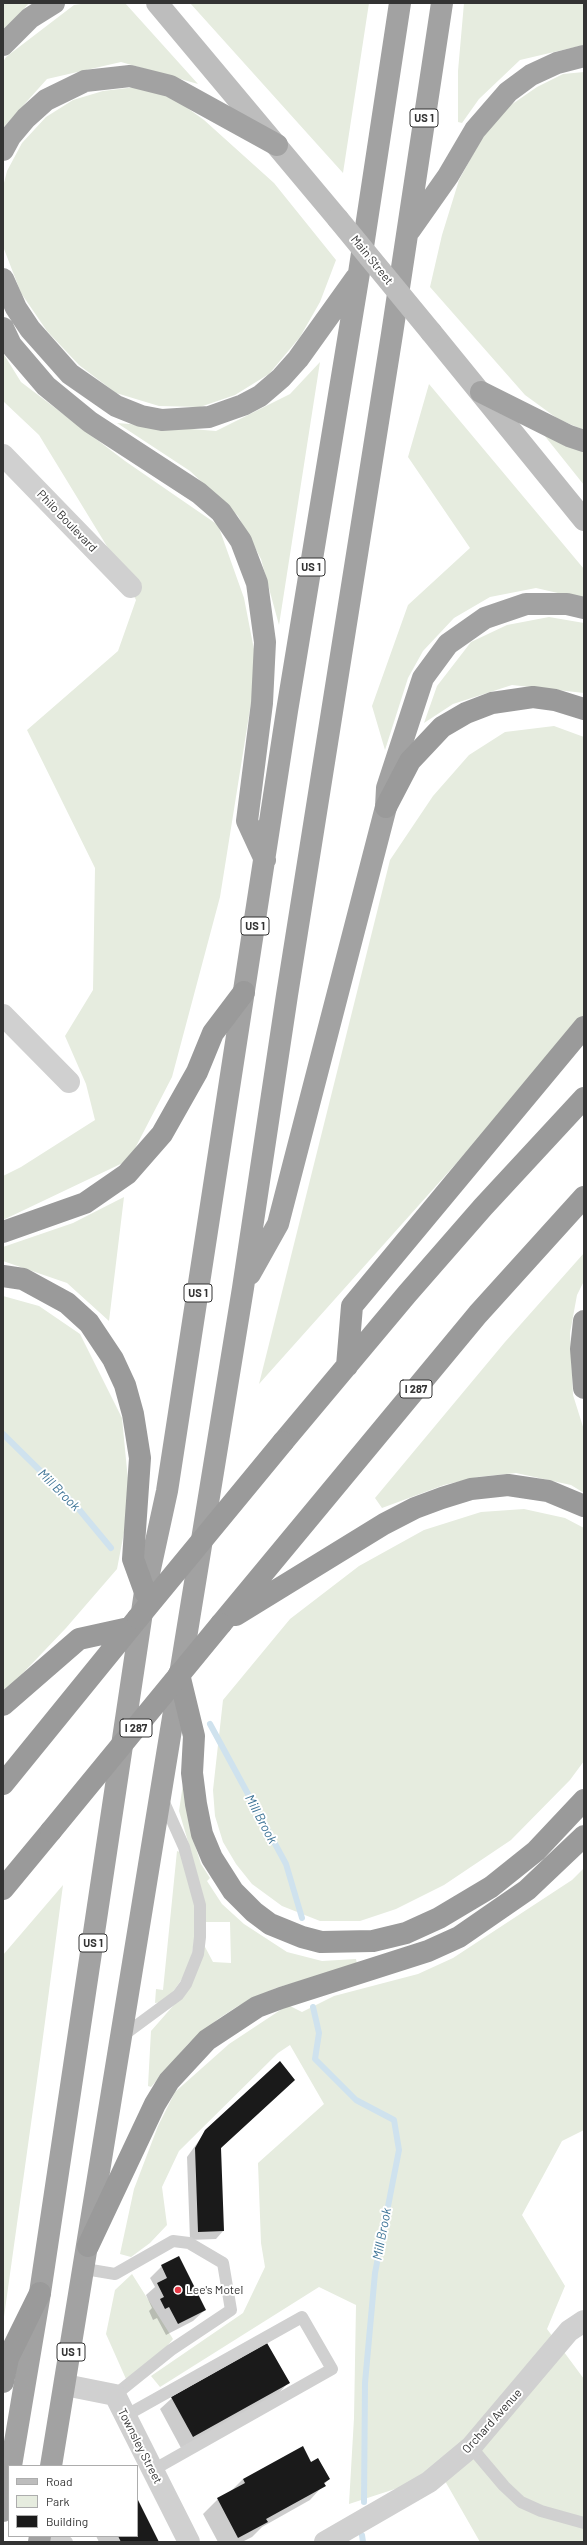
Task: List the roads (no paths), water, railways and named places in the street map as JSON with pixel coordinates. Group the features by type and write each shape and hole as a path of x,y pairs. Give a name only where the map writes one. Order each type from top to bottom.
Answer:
{"highway":[{"path":"3,45 30,18 54,3"},
{"name":"US 1","path":"11,2465 40,2293 145,1592 167,1492 287,711 359,273 400,3"},
{"name":"US 1","path":"51,2465 85,2269 120,2037 161,1796 179,1674 243,1288 287,995 442,3"},
{"path":"407,233 448,176 475,130 508,92 531,75 557,63 584,56"},
{"path":"3,150 10,136 26,118 46,100 85,81 130,76 149,79 170,86 277,145"},
{"path":"3,279 16,308 30,329 55,357 81,382 128,411 162,420 184,420 209,417 243,405 260,396 281,378 298,359 359,273"},
{"path":"3,328 11,345 46,386 90,422 199,493 221,512 242,541 257,583 265,642 262,703 247,821 265,860"},
{"path":"481,392 569,436 584,441"},
{"path":"243,1288 278,1224 386,807 387,788 423,678 448,644 485,618 506,609 526,604 548,603 584,608"},
{"path":"386,807 410,761 442,727 466,713 492,703 533,697 555,700 584,709"},
{"path":"3,1232 85,1204 127,1174 162,1134 197,1072 214,1033 244,992"},
{"path":"347,1366 352,1306 584,1027"},
{"path":"3,1784 347,1366 483,1207 584,1098"},
{"name":"I 287","path":"3,1889 478,1314 584,1197"},
{"path":"3,1276 23,1279 67,1303 89,1323 113,1359 125,1385 133,1414 140,1458 133,1559 145,1592"},
{"path":"584,1321 581,1349 584,1388"},
{"path":"221,1624 384,1524 415,1508 456,1494 490,1487 529,1487 548,1491 584,1506"},
{"path":"3,1705 79,1639 134,1623"},
{"path":"179,1674 194,1736 192,1773 196,1804 205,1840 221,1875 233,1891 254,1912 288,1933 321,1942 373,1941 406,1933 439,1918 491,1887 536,1851 584,1800"},
{"path":"88,2246 155,2104 170,2081 207,2040 230,2023 263,2005 428,1951 460,1937 527,1890 584,1836"},
{"path":"3,2382 8,2358 40,2293"},
{"path":"3,2511 8,2482"}],"main road":[{"name":"Main Street","path":"156,3 277,145 481,392 584,520"}],"street":[{"name":"Philo Boulevard","path":"3,455 131,587"},
{"path":"3,1015 69,1082"},
{"name":"Orchard Avenue","path":"325,2542 429,2482 471,2447 569,2331 584,2321"},
{"name":"Townsley Street","path":"65,2385 114,2395 189,2542"}],"lane":[{"path":"120,2037 178,1995 186,1984 198,1954 200,1905 184,1847 161,1796"},
{"path":"85,2269 116,2274 173,2241 189,2243 223,2263 231,2310 172,2350 114,2395"},
{"path":"125,2416 302,2317 332,2369 152,2470"},
{"path":"471,2447 504,2486 520,2502 541,2511 584,2523"},
{"path":"39,2539 67,2542"}],"waterway":[{"name":"Mill Brook","path":"3,1434 77,1507 111,1548"},
{"name":"Mill Brook","path":"210,1724 286,1864 302,1918"},
{"name":"Mill Brook","path":"313,2007 319,2033 315,2059 356,2100 394,2120 399,2150 375,2273 365,2383 364,2502"},
{"name":"Mill Brook","path":"362,2535 363,2542"}],"place":[{"name":"Lee's Motel","path":"178,2290"}]}
